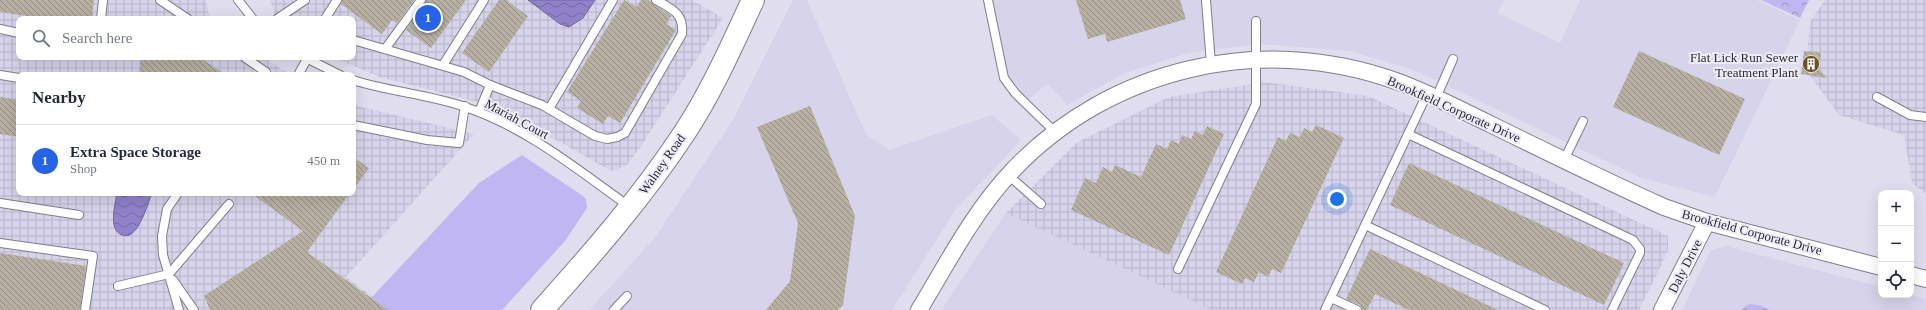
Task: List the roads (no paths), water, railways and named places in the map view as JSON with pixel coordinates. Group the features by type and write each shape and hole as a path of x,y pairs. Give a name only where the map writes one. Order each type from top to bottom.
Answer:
{"main road":[{"name":"Walney Road","path":"542,310 608,236 662,165 720,71 753,0"}],"street":[{"name":"Brookfield Corporate Drive","path":"919,310 973,220 1008,175 1040,144 1055,132 1090,108 1132,87 1176,72 1211,64 1257,59 1299,60 1349,67 1397,81 1432,96 1664,207 1707,222 1878,266"},
{"name":"Daly Drive","path":"1662,310 1707,222"},
{"path":"1914,276 1926,279"}],"lane":[{"path":"101,16 103,0"},
{"path":"160,0 184,16"},
{"path":"238,0 251,16"},
{"path":"281,16 305,0"},
{"path":"327,16 337,0"},
{"path":"385,49 421,0"},
{"path":"443,66 484,0"},
{"path":"549,109 613,0"},
{"path":"356,41 464,72 549,109 595,136 607,139 617,137 625,133 682,34 682,25 676,11 656,0"},
{"path":"988,0 1004,78 1015,93 1055,132"},
{"path":"1206,0 1211,64"},
{"path":"1178,269 1256,104 1256,21"},
{"path":"0,29 16,32"},
{"path":"1325,310 1408,134 1453,59"},
{"path":"248,60 266,72"},
{"path":"299,72 304,60"},
{"path":"309,60 334,72"},
{"path":"0,75 16,78"},
{"name":"Mariah Court","path":"356,81 377,88 437,99 465,106 479,112 527,136 631,207"},
{"path":"479,112 490,84"},
{"path":"1877,97 1910,115 1926,117"},
{"path":"356,126 427,140 459,143 465,106"},
{"path":"1564,160 1583,121"},
{"path":"1408,134 1633,240 1640,249 1640,253 1612,310"},
{"path":"1008,175 1041,204"},
{"path":"176,196 167,209 162,236 163,254 179,310"},
{"path":"0,203 79,215"},
{"path":"118,286 169,274 229,204"},
{"path":"1365,225 1545,310"},
{"path":"0,243 93,256 84,310"},
{"path":"169,274 194,310"},
{"path":"614,310 627,296"},
{"path":"1331,298 1357,310"}],"water":[{"path":"528,0 595,0 583,18 569,27 560,24"},
{"path":"116,196 151,196 144,215 135,231 130,235 122,235 115,228 114,210"}],"place":[{"name":"Extra Space Storage","path":"428,18"},
{"name":"Flat Lick Run Sewer Treatment Plant","path":"1811,64"}]}
